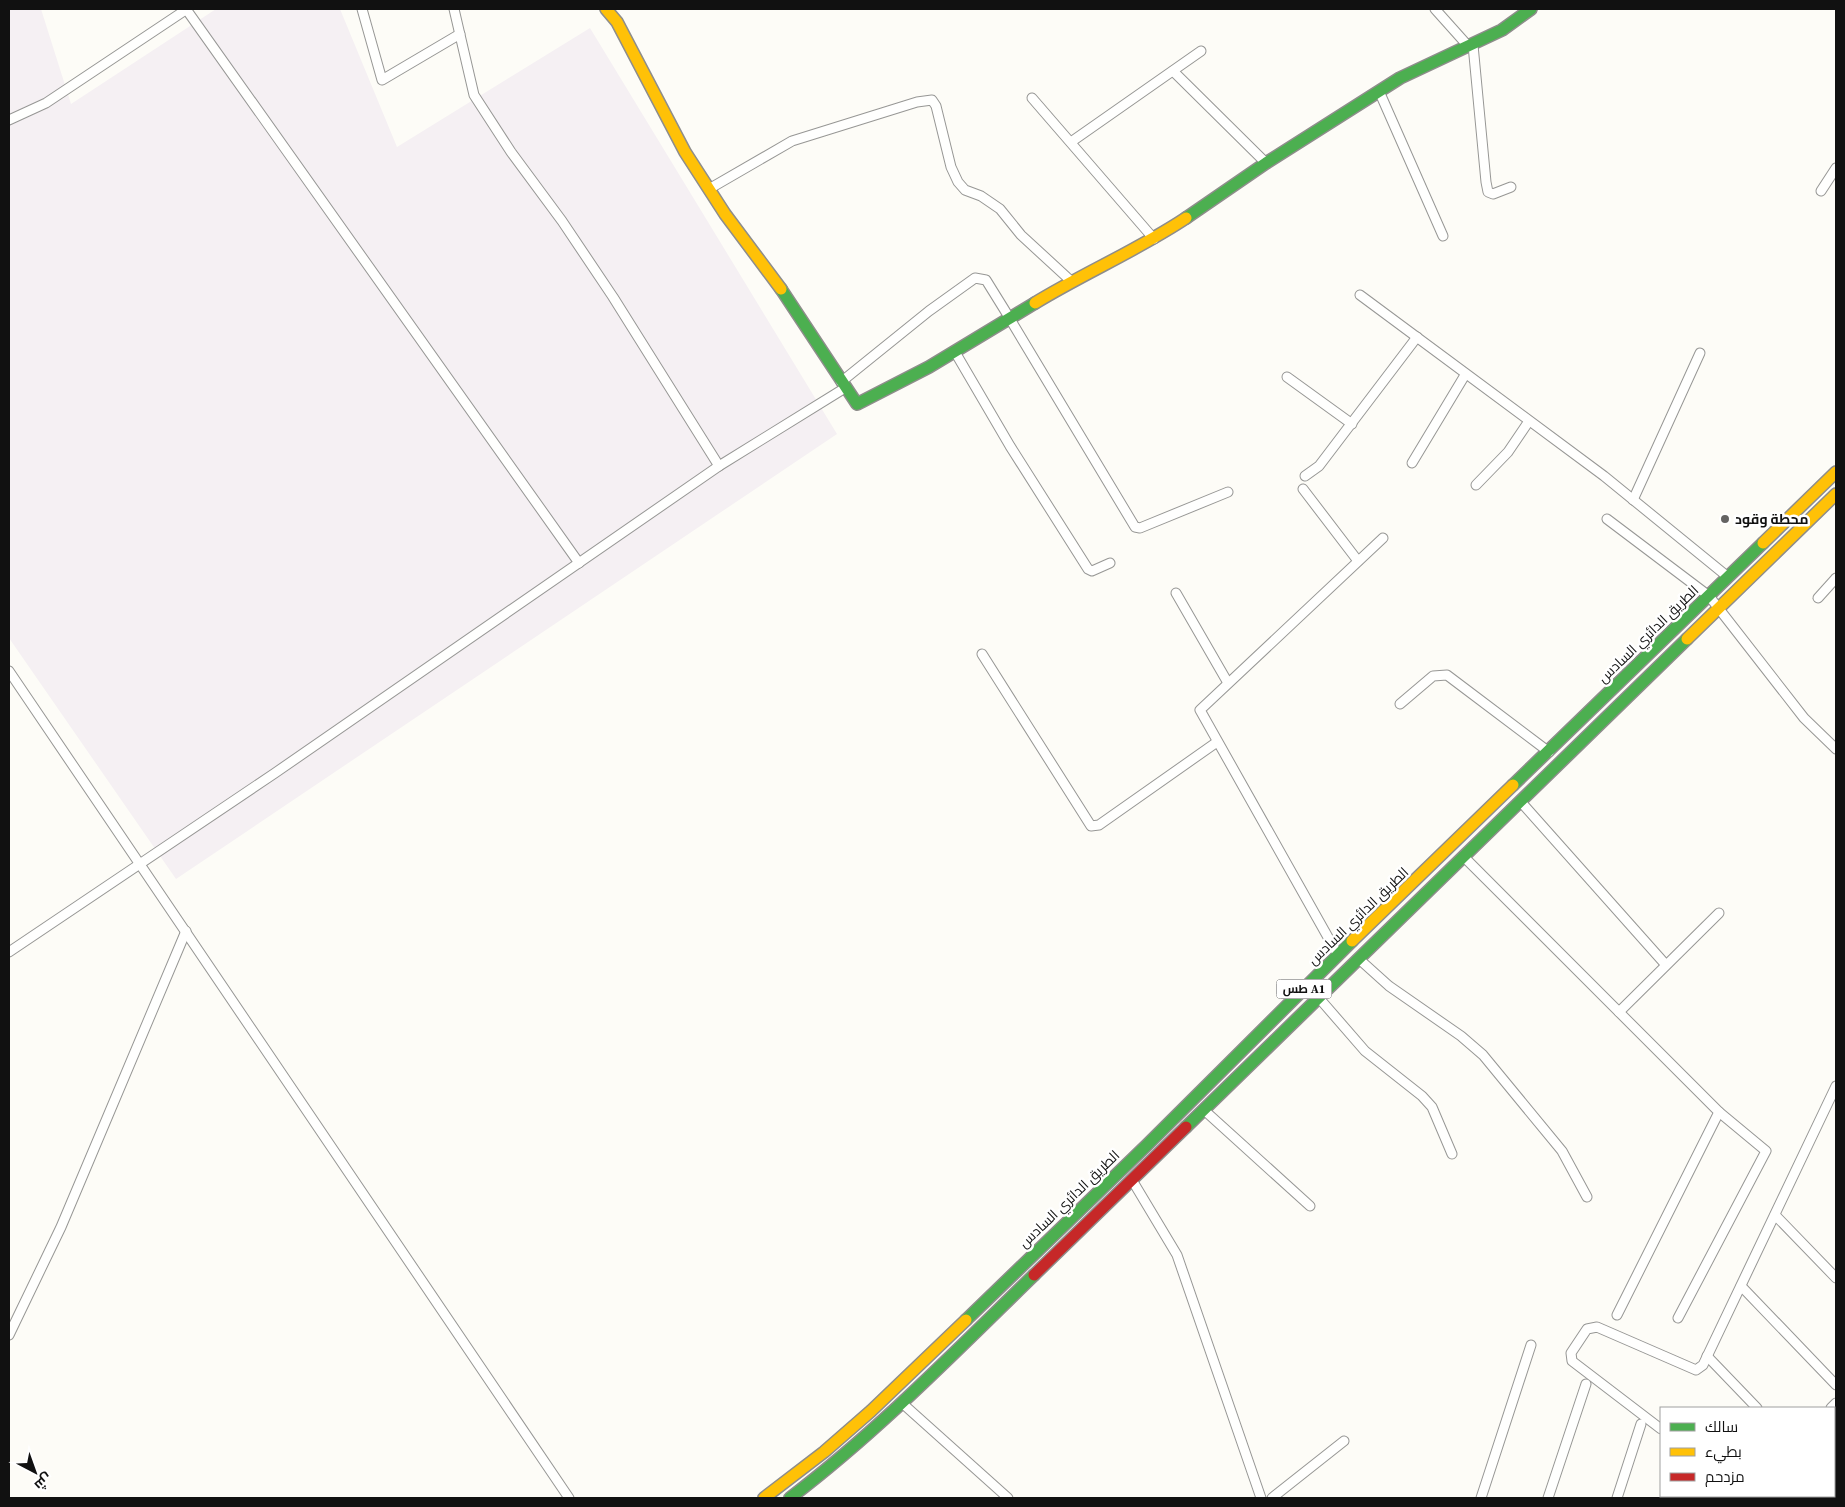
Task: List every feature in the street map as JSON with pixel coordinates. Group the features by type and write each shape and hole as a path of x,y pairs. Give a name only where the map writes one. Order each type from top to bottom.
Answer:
{"main road":[{"path":"606,9 616,22 685,152 709,189 793,304 854,401 860,404 955,352 1071,281 1154,240 1266,164 1380,91 1417,69 1471,46 1512,24 1531,9"},
{"name":"الطريق الدائري السادس","path":"764,1498 824,1452 871,1411 1836,472"},
{"name":"طس A1","path":"790,1498 835,1464 881,1424 1836,494"},
{"path":"1361,934 1372,946"},
{"path":"871,1411 881,1424"}],"street":[{"path":"9,120 46,102 186,9 579,563"},
{"path":"362,9 382,80 460,34"},
{"path":"454,9 474,95 511,152 562,221 613,296 719,466"},
{"path":"1435,9 1471,46 1488,192 1493,194 1511,187"},
{"path":"1071,142 1201,51"},
{"path":"1174,71 1266,164"},
{"path":"1380,91 1443,236"},
{"path":"1032,98 1154,240"},
{"path":"709,189 792,141 917,102 932,100 936,106 951,167 958,182 965,190 981,196 1000,209 1022,235 1071,281"},
{"path":"1821,191 1836,168"},
{"path":"9,952 283,768 719,466 843,385 929,311 975,278 986,280 1008,320 1135,527 1140,528 1228,492"},
{"path":"1360,295 1633,500 1728,577"},
{"path":"1305,476 1319,466 1417,336"},
{"path":"955,352 1010,446 1088,569 1092,571 1110,563"},
{"path":"1633,500 1700,353"},
{"path":"1412,463 1465,375"},
{"path":"1288,377 1352,424"},
{"path":"1476,485 1508,452 1529,421"},
{"path":"1302,489 1358,561"},
{"path":"1607,519 1709,596 1804,718 1836,749"},
{"path":"1338,955 1200,710 1383,538"},
{"path":"1818,598 1836,578"},
{"path":"1176,593 1228,683"},
{"path":"982,654 1092,826 1099,825 1218,742"},
{"path":"9,671 569,1498"},
{"path":"1400,704 1433,676 1447,675 1549,752"},
{"path":"1521,802 1666,965"},
{"path":"1464,857 1719,1112 1766,1151 1678,1318"},
{"path":"1619,1012 1719,913"},
{"path":"9,1335 45,1254 61,1227 186,931"},
{"path":"1360,959 1389,986 1462,1036 1483,1055 1562,1151 1587,1197"},
{"path":"1318,998 1365,1051 1422,1096 1432,1108 1452,1154"},
{"path":"1660,1428 1572,1361 1571,1353 1587,1329 1597,1327 1696,1370 1703,1365 1836,1086"},
{"path":"1204,1110 1310,1206"},
{"path":"1617,1315 1719,1112"},
{"path":"1132,1180 1177,1255 1242,1437 1261,1498"},
{"path":"1775,1215 1836,1278"},
{"path":"1741,1286 1836,1385"},
{"path":"1481,1498 1531,1345"},
{"path":"1707,1356 1756,1407"},
{"path":"1548,1498 1586,1384"},
{"path":"902,1403 1008,1498"},
{"path":"1617,1498 1642,1424"},
{"path":"1272,1498 1344,1441"}],"shaded area":[{"path":"9,9 41,9 71,104 216,9 340,9 397,147 590,28 837,434 176,879 9,638"}],"traffic: fast":[{"path":"1186,218 1266,163 1400,78 1502,30 1531,9"},
{"path":"781,289 857,404 929,367 1035,303"},
{"path":"1513,785 1763,543"},
{"path":"1186,1127 1687,639"},
{"path":"966,1320 1147,1145 1352,941"},
{"path":"790,1498 885,1418 1034,1275"}],"traffic: slow":[{"path":"606,9 617,22 685,152 725,214 781,289"},
{"path":"1035,303 1149,241 1186,218"},
{"path":"1763,543 1836,472"},
{"path":"1687,639 1836,494"},
{"path":"1352,941 1513,785"},
{"path":"764,1498 824,1452 871,1411 966,1320"}],"traffic: jam":[{"path":"1034,1275 1186,1127"}],"place":[{"name":"محطة وقود","path":"1725,519"}]}
